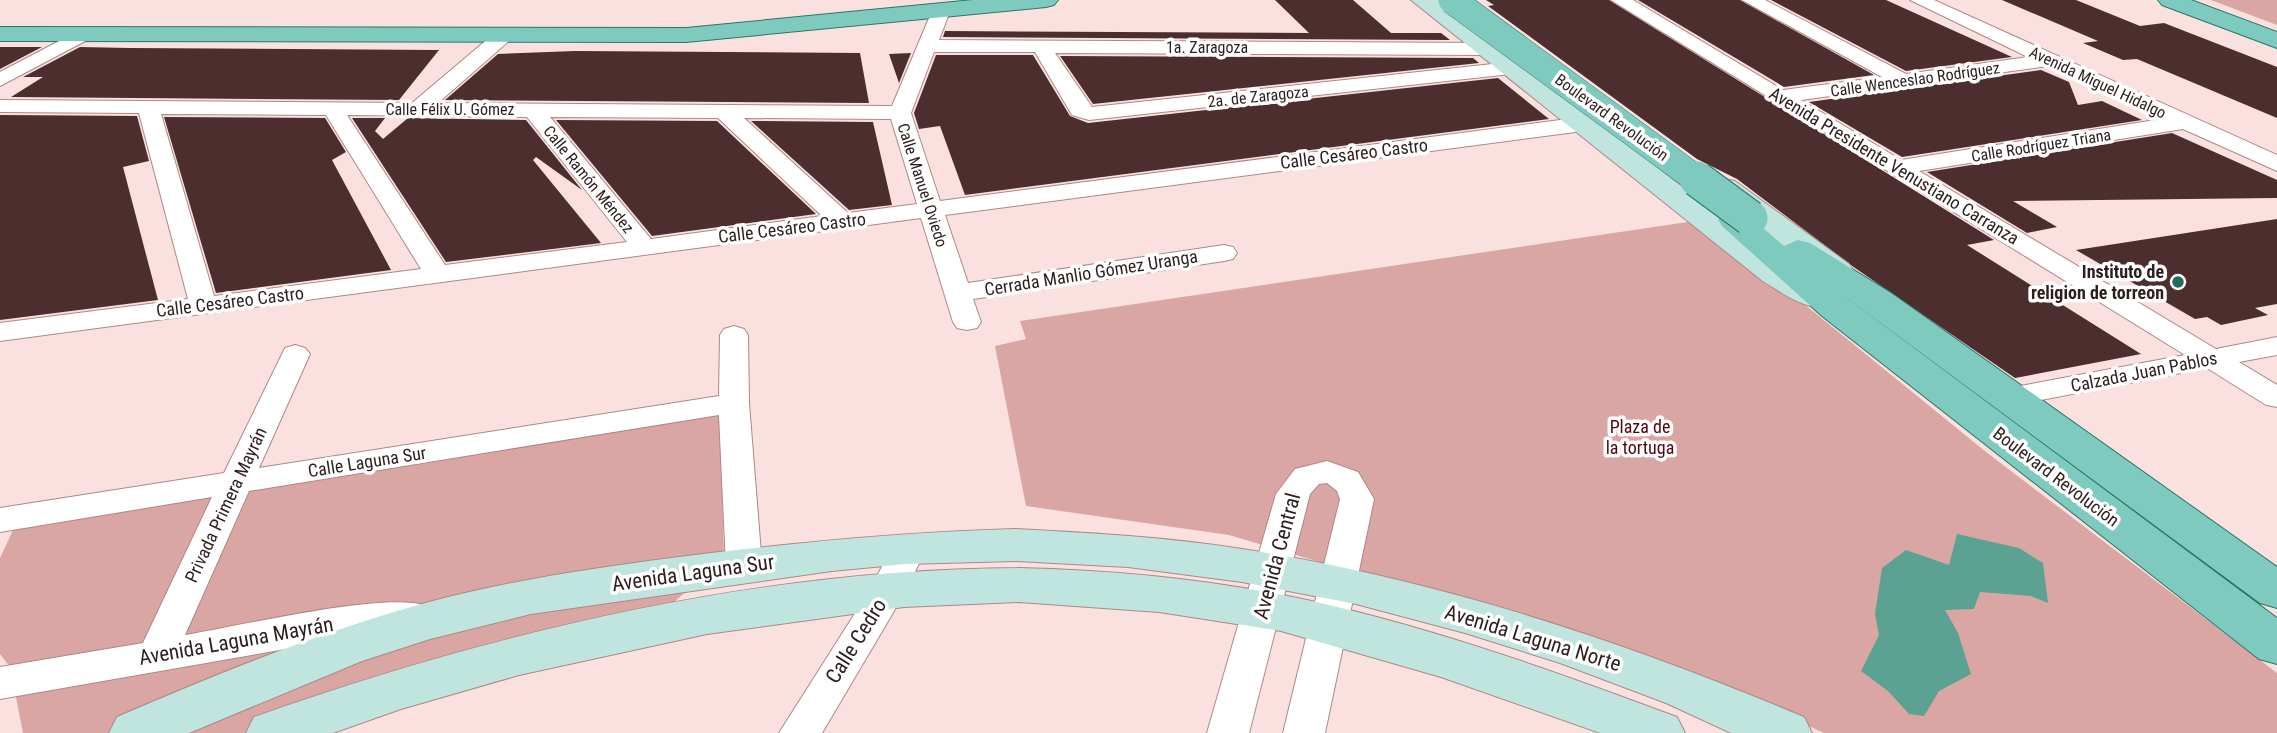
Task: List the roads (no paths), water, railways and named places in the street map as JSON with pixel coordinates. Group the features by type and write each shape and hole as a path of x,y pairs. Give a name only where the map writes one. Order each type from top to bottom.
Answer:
{"main road":[{"path":"2170,0 2273,34"},
{"path":"2205,0 2273,34"},
{"path":"0,34 696,35 941,10 1034,4"},
{"name":"Boulevard Revolución","path":"1452,5 1742,219 1878,301 2277,591"},
{"name":"Boulevard Revolución","path":"1742,219 1835,308 2277,645"}],"street":[{"name":"Avenida Presidente Venustiano Carranza","path":"1620,0 2277,398"},
{"path":"1751,0 1903,80"},
{"name":"Avenida Miguel Hidalgo","path":"1919,0 2277,164"},
{"path":"1452,5 1878,301"},
{"name":"Boulevard Revolución","path":"1452,5 1486,49 1776,275 1835,308"},
{"name":"Calle Manuel Oviedo","path":"941,10 900,113 967,322"},
{"path":"0,80 84,34"},
{"path":"419,108 503,36"},
{"name":"1a. Zaragoza","path":"928,46 1486,49"},
{"name":"2a. de Zaragoza","path":"1042,47 1080,110 1089,114 1511,68"},
{"name":"Calle Wenceslao Rodríguez","path":"1779,97 2051,60"},
{"name":"Calle Félix U. Gómez","path":"0,106 900,113"},
{"path":"148,106 203,305"},
{"path":"332,108 438,275"},
{"name":"Calle Ramón Méndez","path":"533,110 645,248"},
{"path":"724,112 843,222"},
{"name":"Calle Rodríguez Triana","path":"1896,168 2186,122"},
{"name":"Calle Cesáreo Castro","path":"0,332 1583,124"},
{"name":"Cerrada Manlio Gómez Uranga","path":"958,293 1224,253"},
{"path":"734,335 734,403 744,566"},
{"name":"Calzada Juan Pablos","path":"2010,397 2277,346"},
{"name":"Privada Primera Mayrán","path":"157,655 295,354"},
{"name":"Calle Laguna Sur","path":"0,520 734,403"},
{"name":"Avenida Central","path":"1228,733 1298,481 1307,474 1324,472 1340,476 1349,482 1357,499 1304,733"},
{"name":"Avenida Laguna Sur","path":"136,733 228,691 332,652 473,609 611,583 744,566 898,568 987,585 1088,589 1268,589"},
{"name":"Avenida Laguna Sur","path":"273,733 353,702 486,663 710,615 898,568"},
{"name":"Calle Cedro","path":"800,733 898,568"},
{"name":"Avenida Laguna Norte","path":"1268,589 1534,635 1638,671 1771,730"},
{"name":"Avenida Laguna Norte","path":"1334,602 1658,733"},
{"name":"Avenida Laguna Mayrán","path":"0,683 347,622 473,609"}],"place":[{"name":"Instituto de religion de torreon","path":"2178,282"}],"park label":[{"name":"Plaza de la tortuga","path":"1640,437"}]}
